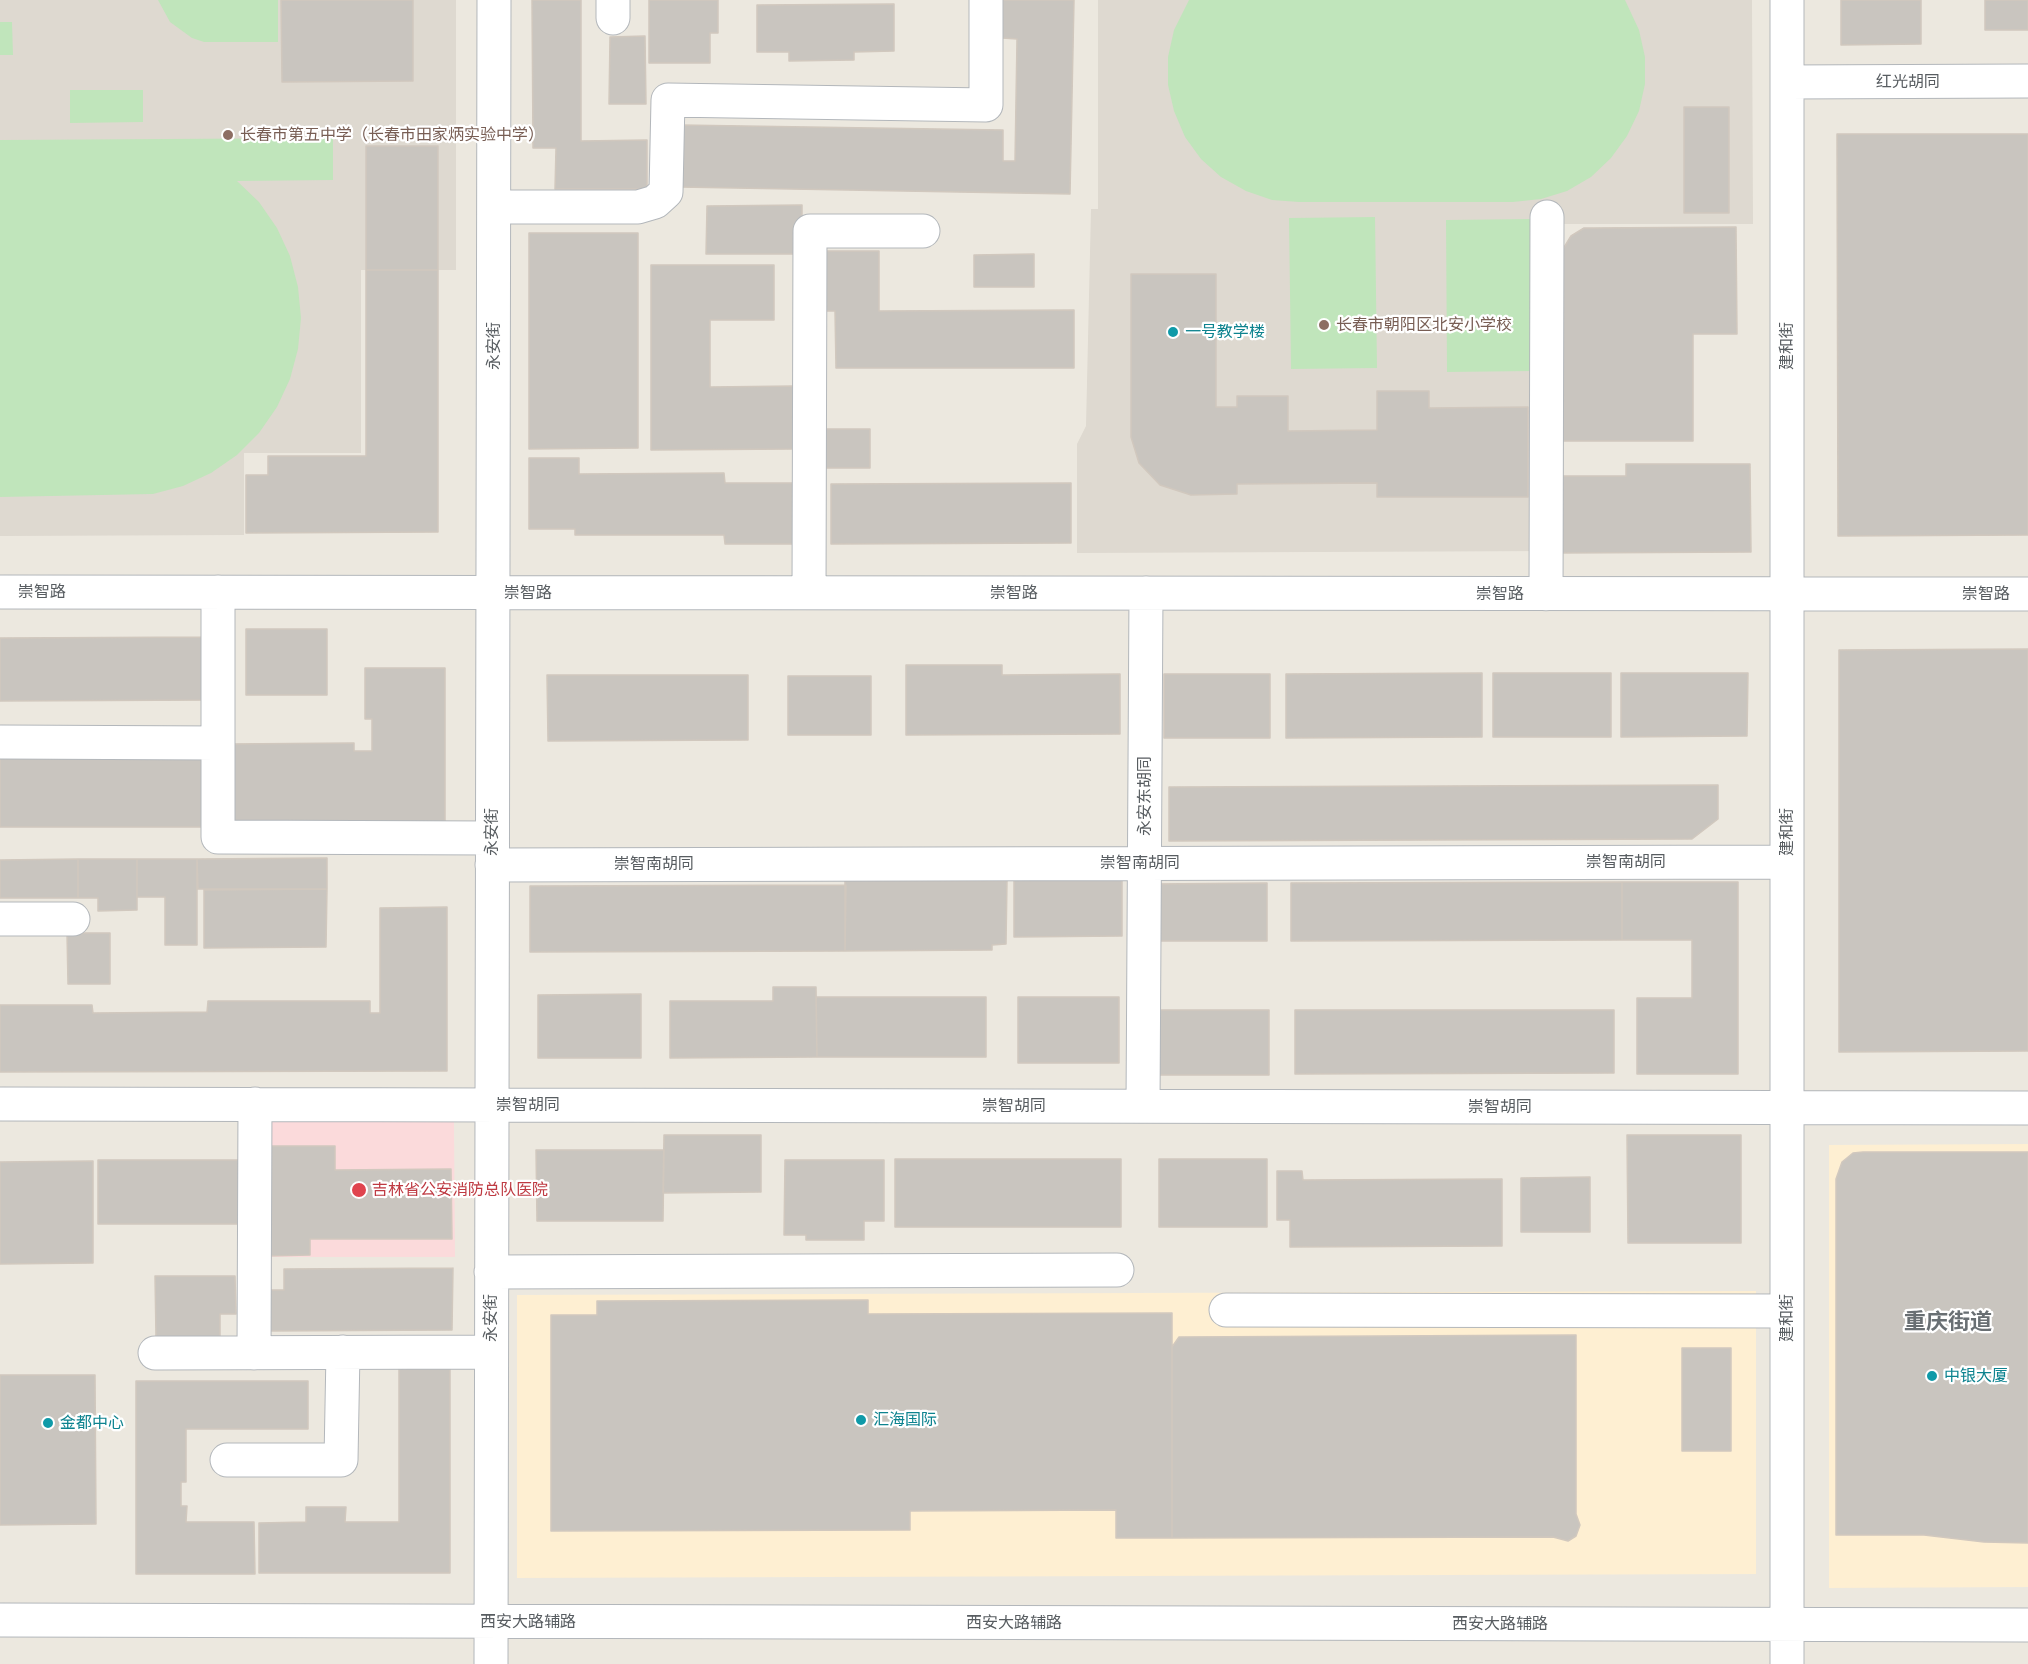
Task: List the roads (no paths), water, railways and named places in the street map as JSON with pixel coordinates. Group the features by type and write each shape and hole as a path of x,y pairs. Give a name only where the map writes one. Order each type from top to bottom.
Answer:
{"street":[{"name":"永安街","path":"490,1664 494,0"},
{"path":"494,207 638,207 655,202 666,192 668,100 986,105 986,0"},
{"name":"建和街","path":"1787,0 1787,1664"},
{"name":"红光胡同","path":"1787,82 2028,81"},
{"path":"1546,594 1547,217"},
{"path":"809,593 810,231 923,231"},
{"name":"崇智路","path":"0,592 2028,594"},
{"path":"0,742 218,743 218,592"},
{"name":"永安东胡同","path":"1143,1106 1146,594"},
{"name":"崇智南胡同","path":"218,743 218,837 492,852 1144,863 1787,862"},
{"path":"0,919 73,919"},
{"name":"崇智胡同","path":"0,1104 2028,1108"},
{"path":"254,1353 255,1104"},
{"path":"491,1272 1117,1270"},
{"path":"1226,1310 1787,1311"},
{"path":"227,1460 341,1460 344,1352"},
{"path":"155,1353 491,1352"},
{"name":"西安大路辅路","path":"0,1620 2028,1625"}],"place":[{"name":"长春市第五中学（长春市田家炳实验中学）","path":"228,135"},
{"name":"长春市朝阳区北安小学校","path":"1324,325"},
{"name":"一号教学楼","path":"1173,332"},
{"name":"吉林省公安消防总队医院","path":"359,1190"},
{"name":"中银大厦","path":"1932,1376"},
{"name":"汇海国际","path":"861,1420"},
{"name":"金都中心","path":"48,1423"}],"district":[{"name":"重庆街道","path":"1948,1322"}]}
